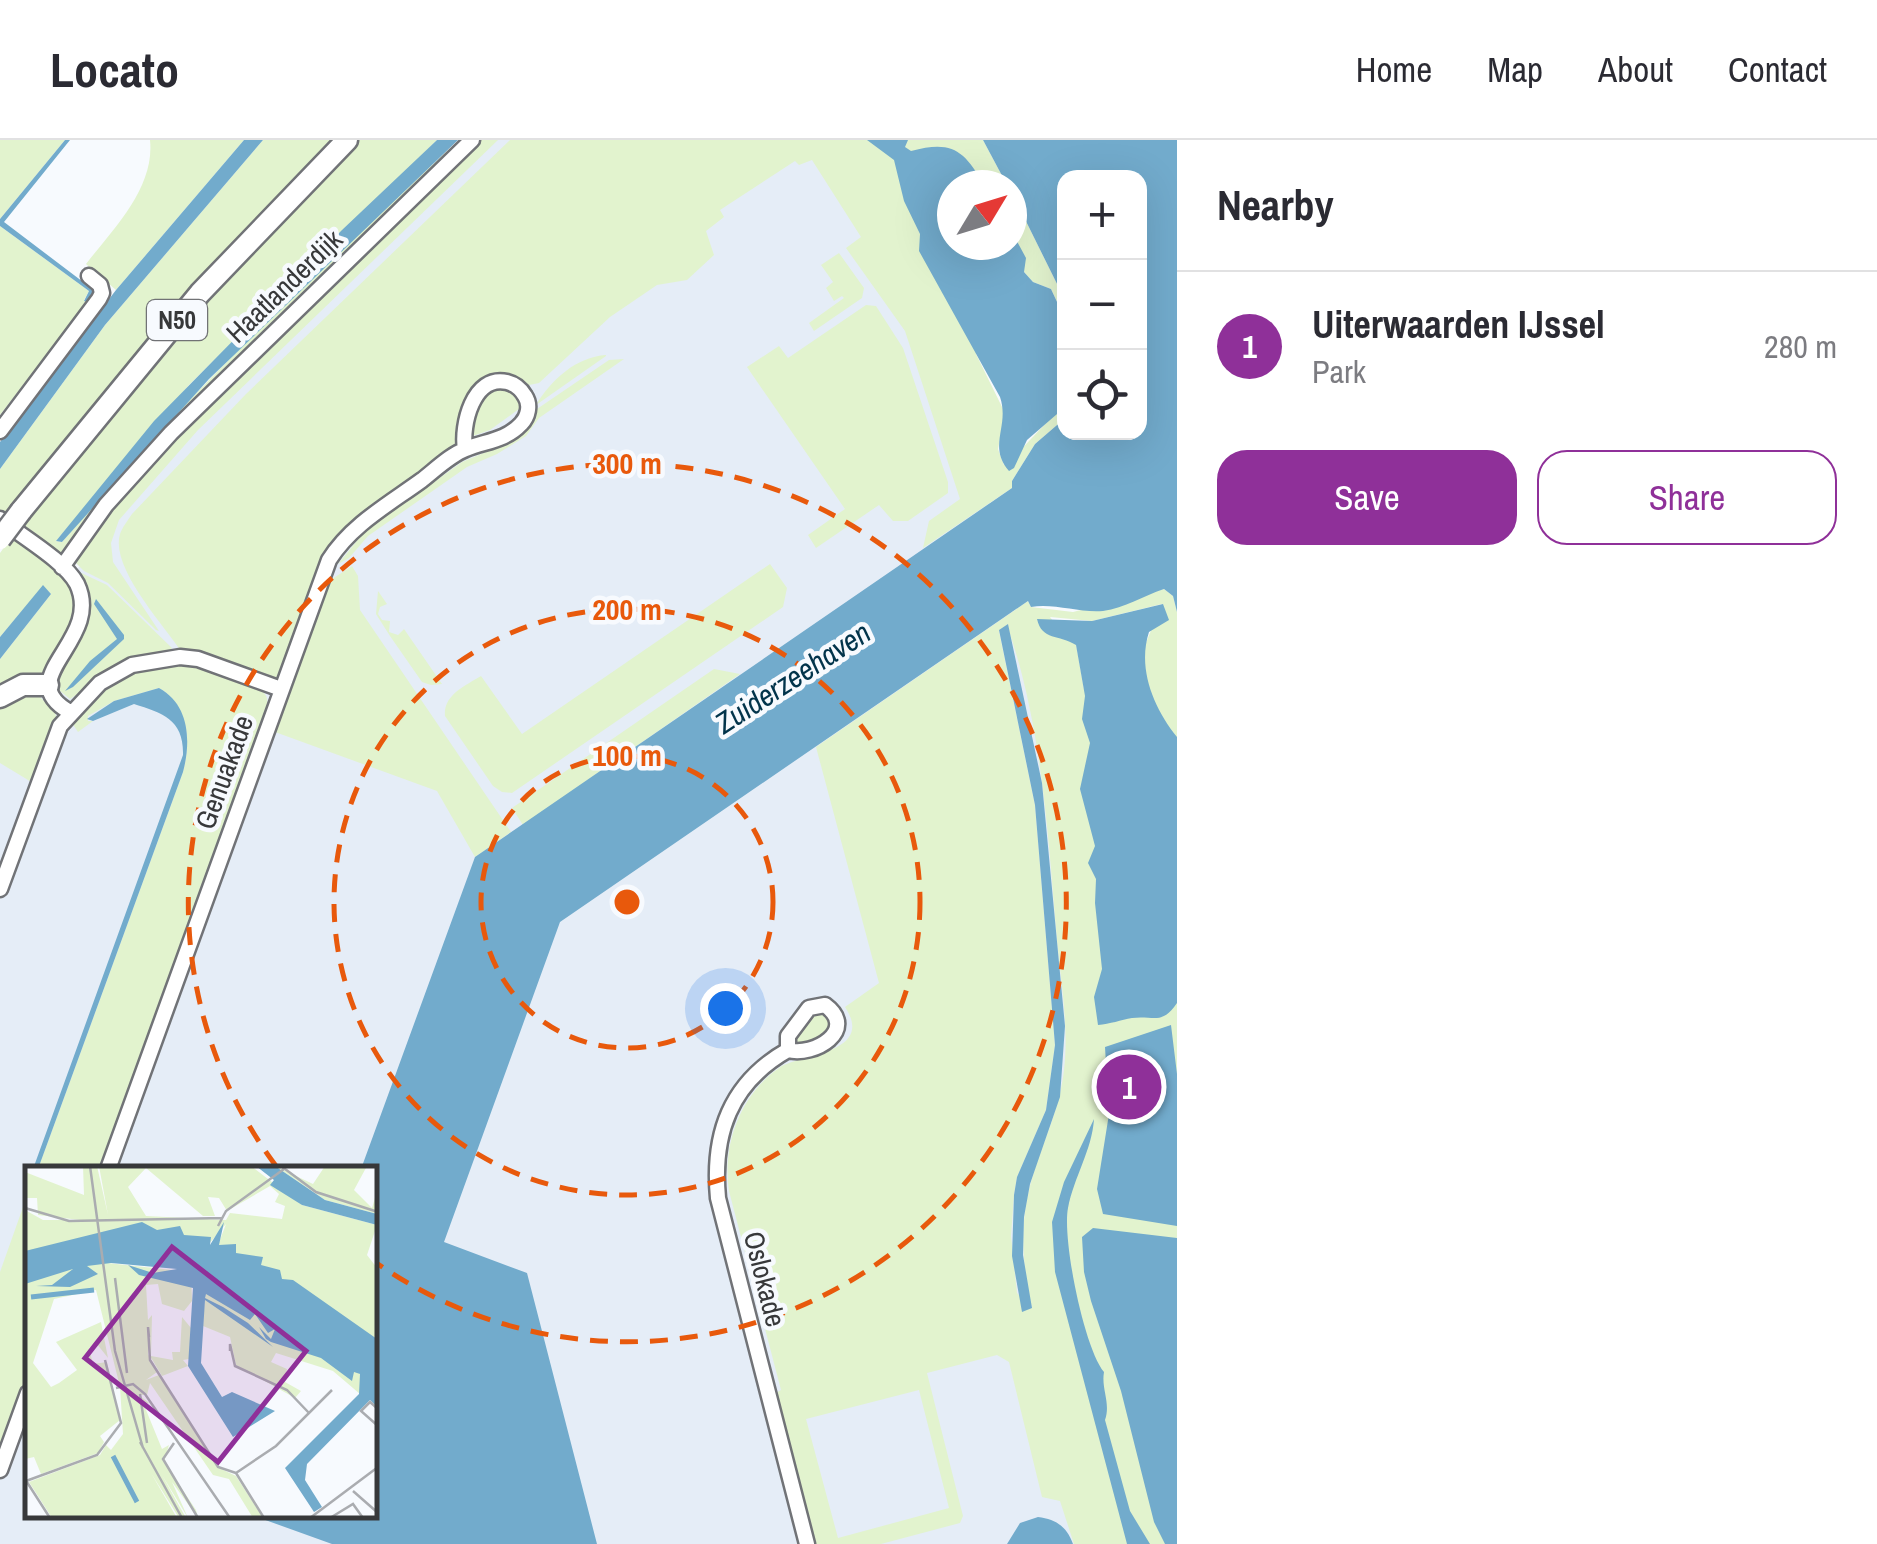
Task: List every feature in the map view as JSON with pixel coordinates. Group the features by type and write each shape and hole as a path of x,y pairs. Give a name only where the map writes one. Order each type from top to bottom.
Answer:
{"highway":[{"name":"N50","path":"0,539 200,293 346,140"},
{"path":"0,697 23,685 48,685"}],"street":[{"name":"Haatlanderdijk","path":"62,567 106,504 171,433 472,140"},
{"path":"0,432 99,299 100,285 88,276"},
{"name":"Genuakade","path":"109,1166 322,572 354,529 465,450 493,443 522,423 528,408 521,390 498,381 483,388 467,415 465,450"},
{"path":"0,519 62,567 78,586 82,613 78,630 52,670 48,685 56,703 70,712"},
{"path":"0,888 55,738 70,712 89,692 121,670 162,658 198,659 281,688"},
{"name":"Oslokade","path":"788,1050 770,1060 732,1103 714,1164 718,1198 807,1544"},
{"path":"0,1470 25,1401"}],"shaded area":[{"path":"489,140 816,140 969,402 1041,755 1068,985 1107,1544 0,1544 0,649 35,606 87,560 126,496"}],"green space":[{"path":"0,140 65,140 0,219"},
{"path":"150,140 244,140 116,290 86,264 139,191 150,158"},
{"path":"263,140 335,140 154,333 8,518 0,512 0,469 105,325"},
{"path":"356,140 437,140 189,385 56,541 62,542 204,385 305,285 459,140 468,140 349,252 68,552 62,554 24,525 79,449 165,343"},
{"path":"478,140 498,140 198,430 119,520 111,543 113,562 159,631 156,630 108,583 84,571 73,560 109,507 173,436"},
{"path":"510,140 983,140 999,170 937,170 937,260 1027,260 1027,223 1057,284 1057,302 1051,289 1033,282 1024,272 976,354 1005,413 998,449 1004,465 1057,414 1057,425 1035,444 1012,481 1012,488 923,548 929,521 960,499 905,331 846,248 861,237 812,160 799,165 795,161 720,210 724,217 706,231 714,255 687,280 657,285 610,317 539,383 524,386 505,376 463,413 454,449 335,543 314,576 276,679 211,654 181,651 140,595 119,547 120,534 132,514 246,394"},
{"path":"0,226 89,291 84,300 87,302 0,415"},
{"path":"839,253 864,288 862,298 814,331 809,323 844,298 834,301 826,288 833,282 821,265"},
{"path":"866,305 876,306 903,348 948,482 948,493 908,521 893,521 879,505 816,548 808,535 845,509 747,367 779,346 788,358"},
{"path":"606,356 536,405 565,371"},
{"path":"624,359 539,418 526,436 467,467 368,536 349,558 338,564 365,531 462,462 510,442 526,429 534,411 609,360"},
{"path":"495,386 514,390 523,406 490,430 473,436 468,423 482,395"},
{"path":"13,535 62,572 76,593 73,628 40,679 0,692 0,659 51,594 43,586 0,637 0,553"},
{"path":"770,564 787,588 783,607 512,793 493,786 445,716 451,697 481,676 522,734"},
{"path":"352,566 358,576 360,610 511,832 475,857 437,791 275,732 329,581"},
{"path":"75,570 107,585 172,648 166,653 129,660 70,699 59,690 60,673 86,625 88,611"},
{"path":"1164,589 1173,596 1177,612 1177,1544 1074,1544 1060,1501 1042,1497 1009,1362 997,1355 927,1373 963,1516 960,1523 881,1544 815,1544 776,1393 781,1390 729,1191 728,1156 744,1107 765,1079 789,1063 843,1043 851,1034 852,1023 845,1007 879,983 816,747 1028,601 1031,607 1073,612","holes":["1162,604 1145,645 1084,689 1076,644 1065,637 1050,617 1092,621","1007,625 1036,741 1065,1021 1062,1084 1034,1172 1024,1223 1024,1257 1032,1308 1017,1293 1011,1236 1014,1195 1017,1177 1046,1110 1055,1045 1035,805 999,631","919,1390 949,1508 838,1538 806,1419"]},
{"path":"378,591 387,604 380,607 378,614 382,620 390,621 389,632 398,635 404,629 442,684 422,682 390,636 376,614"},
{"path":"165,665 214,670 247,682 265,694 268,707 103,1166 39,1166 183,772 187,749 182,714 159,688 114,701 88,716 88,721 93,721 78,732 70,720 121,678"},
{"path":"714,669 740,674 523,825 512,808"},
{"path":"34,691 55,712 57,721 33,783 0,763 0,701"},
{"path":"815,1010 831,1013 831,1034 796,1046 792,1040"},
{"path":"25,1202 25,1382 0,1452 0,1272"}],"water":[{"path":"65,140 70,140 4,222 95,291 87,302 84,301 89,291 0,226 0,219"},
{"path":"244,140 263,140 105,325 0,469 0,442 116,290"},
{"path":"437,140 458,140 209,379 62,542 56,541 154,421 342,230"},
{"path":"867,140 908,140 905,147 911,151 937,147 963,156 974,170 937,170 937,260 1026,260 1024,272 1033,282 1051,289 1057,302 1057,414 1027,440 1009,471 1000,453 1000,397 919,251 920,234 904,201 894,160"},
{"name":"Zuiderzeehaven","path":"983,140 1177,140 1177,612 1173,596 1164,589 1103,611 1031,607 1028,601 560,922 444,1242 527,1273 597,1544 332,1544 263,1519 378,1519 378,1166 362,1166 475,857 1012,488 1012,481 1035,444 1057,425 1057,440 1147,440 1147,170 1057,170 1057,284 1027,223 1027,170 999,170"},
{"path":"43,585 51,594 0,659 0,637"},
{"path":"96,599 124,639 65,691 90,661 117,639 94,604"},
{"path":"1163,604 1169,620 1149,632 1145,660 1155,701 1177,737 1177,1003 1162,1017 1098,1025 1094,997 1102,969 1096,879 1088,863 1095,846 1080,789 1090,743 1082,719 1085,696 1076,645 1047,634 1037,619 1092,621"},
{"path":"1008,624 1042,783 1065,1026 1060,1097 1030,1184 1024,1217 1023,1255 1032,1308 1022,1312 1012,1256 1014,1195 1017,1177 1046,1110 1055,1045 1035,805 999,630"},
{"path":"159,688 182,714 187,749 183,772 39,1166 34,1166 183,755 176,726 154,711 134,704 93,721 87,719 114,701"},
{"path":"1171,1025 1177,1074 1177,1226 1103,1214 1097,1189 1109,1114 1105,1047"},
{"path":"1094,1119 1068,1208 1068,1243 1082,1318 1104,1372 1105,1420 1130,1511 1150,1544 1127,1544 1055,1272 1052,1222 1064,1182"},
{"path":"1093,1228 1177,1238 1177,1544 1165,1544 1154,1522 1121,1391 1091,1301 1082,1237"},
{"path":"1038,1517 1060,1525 1073,1544 1007,1544 1020,1523"}],"place":[{"name":"Uiterwaarden IJssel","path":"1129,1087"}]}
